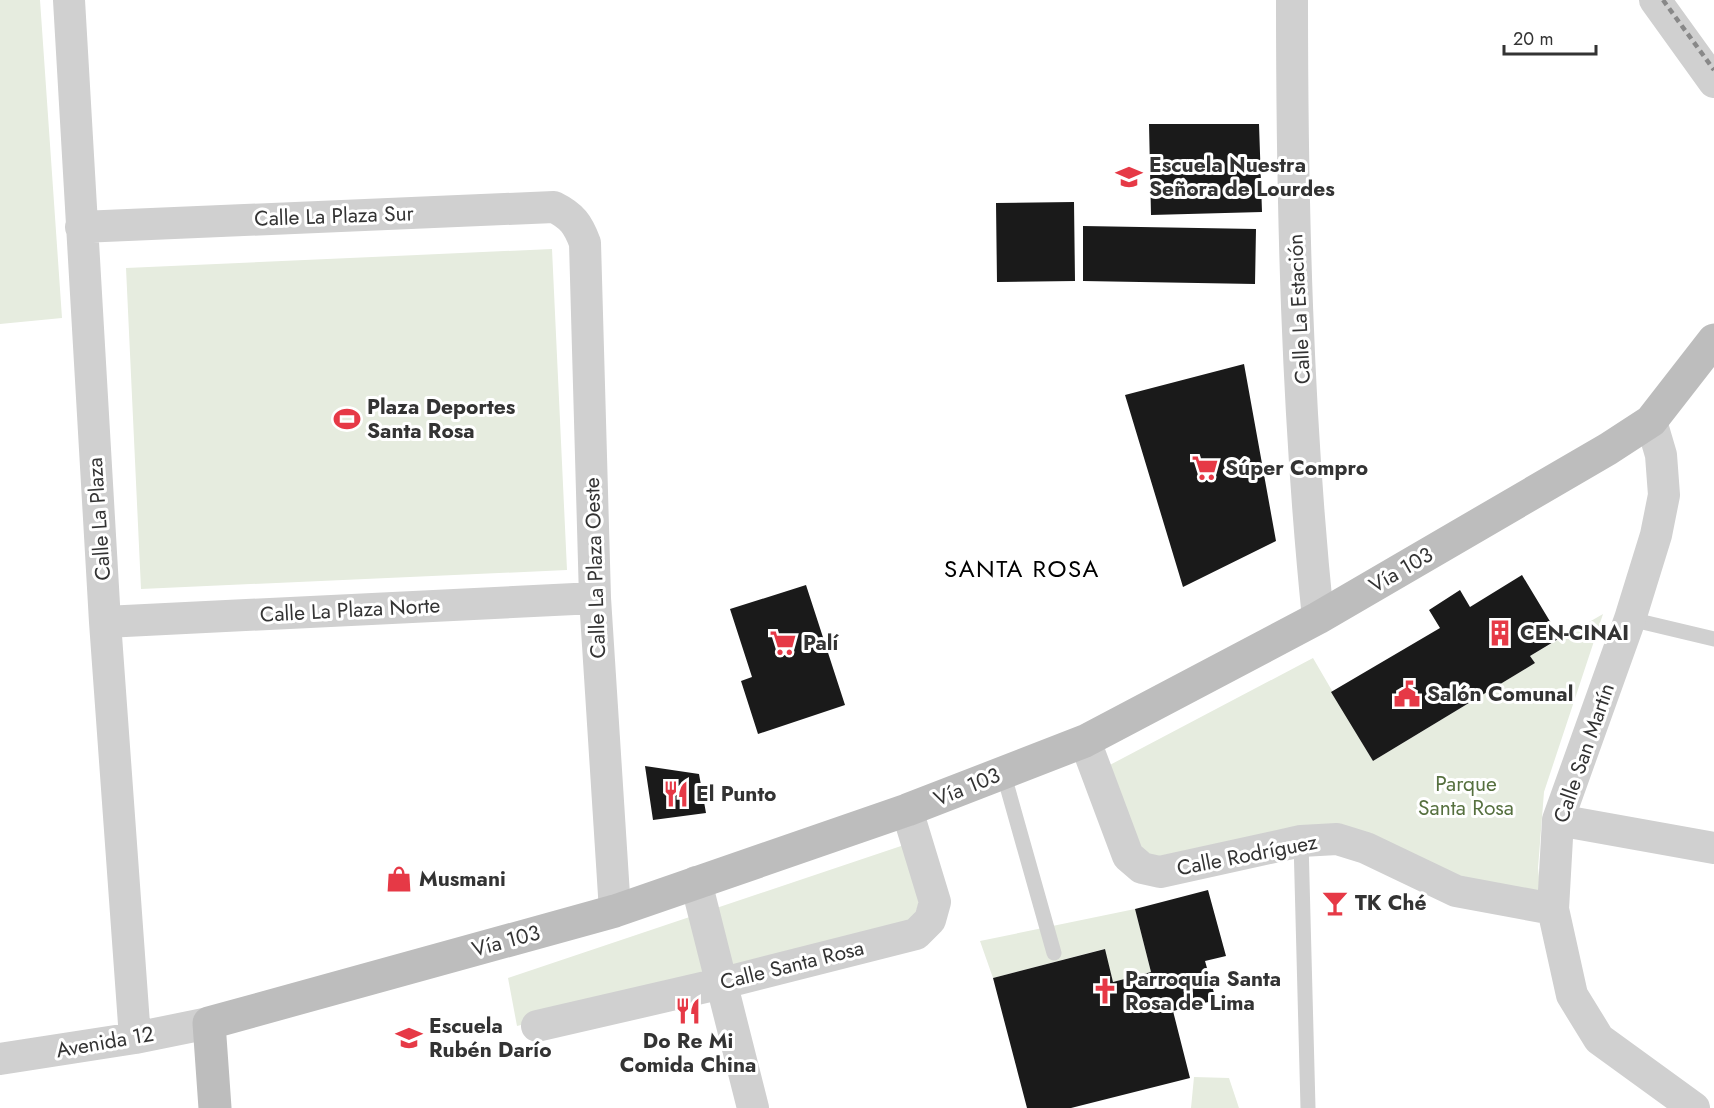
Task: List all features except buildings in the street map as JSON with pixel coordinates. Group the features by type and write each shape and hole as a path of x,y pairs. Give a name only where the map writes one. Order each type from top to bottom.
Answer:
{"main road":[{"name":"Vía 103","path":"209,1023 615,911 908,810 1085,741 1318,618 1608,449 1651,421 1697,365 1714,340"},
{"path":"209,1023 215,1108"}],"street":[{"name":"Calle La Plaza","path":"69,0 105,622 135,1038"},
{"name":"Calle La Estación","path":"1292,0 1292,195 1311,548 1318,618"},
{"path":"1655,0 1714,82"},
{"name":"Calle La Plaza Sur","path":"81,227 554,207 570,215 579,226"},
{"name":"Calle La Plaza Oeste","path":"579,226 585,243 595,598 615,911"},
{"name":"Calle San Martín","path":"1651,421 1661,455 1664,495 1656,536 1630,619 1558,820 1553,909 1572,995 1599,1039 1694,1108"},
{"name":"Calle La Plaza Norte","path":"105,622 595,598"},
{"name":"Calle Rodríguez","path":"1085,741 1128,856 1142,868 1161,872 1301,841 1337,839 1366,848 1456,891 1553,909"},
{"name":"Calle Santa Rosa","path":"537,1026 723,983 916,934 930,920 935,902 908,810"},
{"path":"1558,820 1714,848"},
{"path":"696,882 753,1108"},
{"name":"Avenida 12","path":"0,1059 135,1038 209,1023"}],"lane":[{"path":"1630,619 1714,639"},
{"path":"1003,772 1054,954"},
{"path":"1301,841 1308,1108"}],"green space":[{"path":"0,0 40,0 62,318 0,324"},
{"name":"Plaza Deportes Santa Rosa","path":"552,249 567,570 141,589 126,268"},
{"name":"Parque Santa Rosa","path":"1603,614 1544,792 1538,868 1541,895 1470,886 1373,840 1165,858 1151,855 1136,845 1106,767 1313,658 1373,761 1535,663 1530,656"},
{"path":"907,844 920,894 916,912 910,922 706,978 517,1026 508,978"},
{"path":"1135,909 1151,972 1113,982 1104,949 993,978 980,941"},
{"path":"1194,1077 1229,1078 1239,1108 1191,1108"}],"railway":[{"path":"1663,0 1714,70"}],"place":[{"name":"Escuela Nuestra Señora de Lourdes","path":"1129,177"},
{"name":"Plaza Deportes Santa Rosa","path":"347,419"},
{"name":"Súper Compro","path":"1205,468"},
{"name":"CEN-CINAI","path":"1500,633"},
{"name":"Palí","path":"783,643"},
{"name":"Salón Comunal","path":"1407,694"},
{"name":"El Punto","path":"676,794"},
{"name":"Musmani","path":"399,879"},
{"name":"TK Ché","path":"1335,903"},
{"name":"Parroquia Santa Rosa de Lima","path":"1105,991"},
{"name":"Do Re Mi Comida China","path":"688,1011"},
{"name":"Escuela Rubén Darío","path":"409,1038"}],"district":[{"name":"SANTA ROSA","path":"1022,569"}]}
